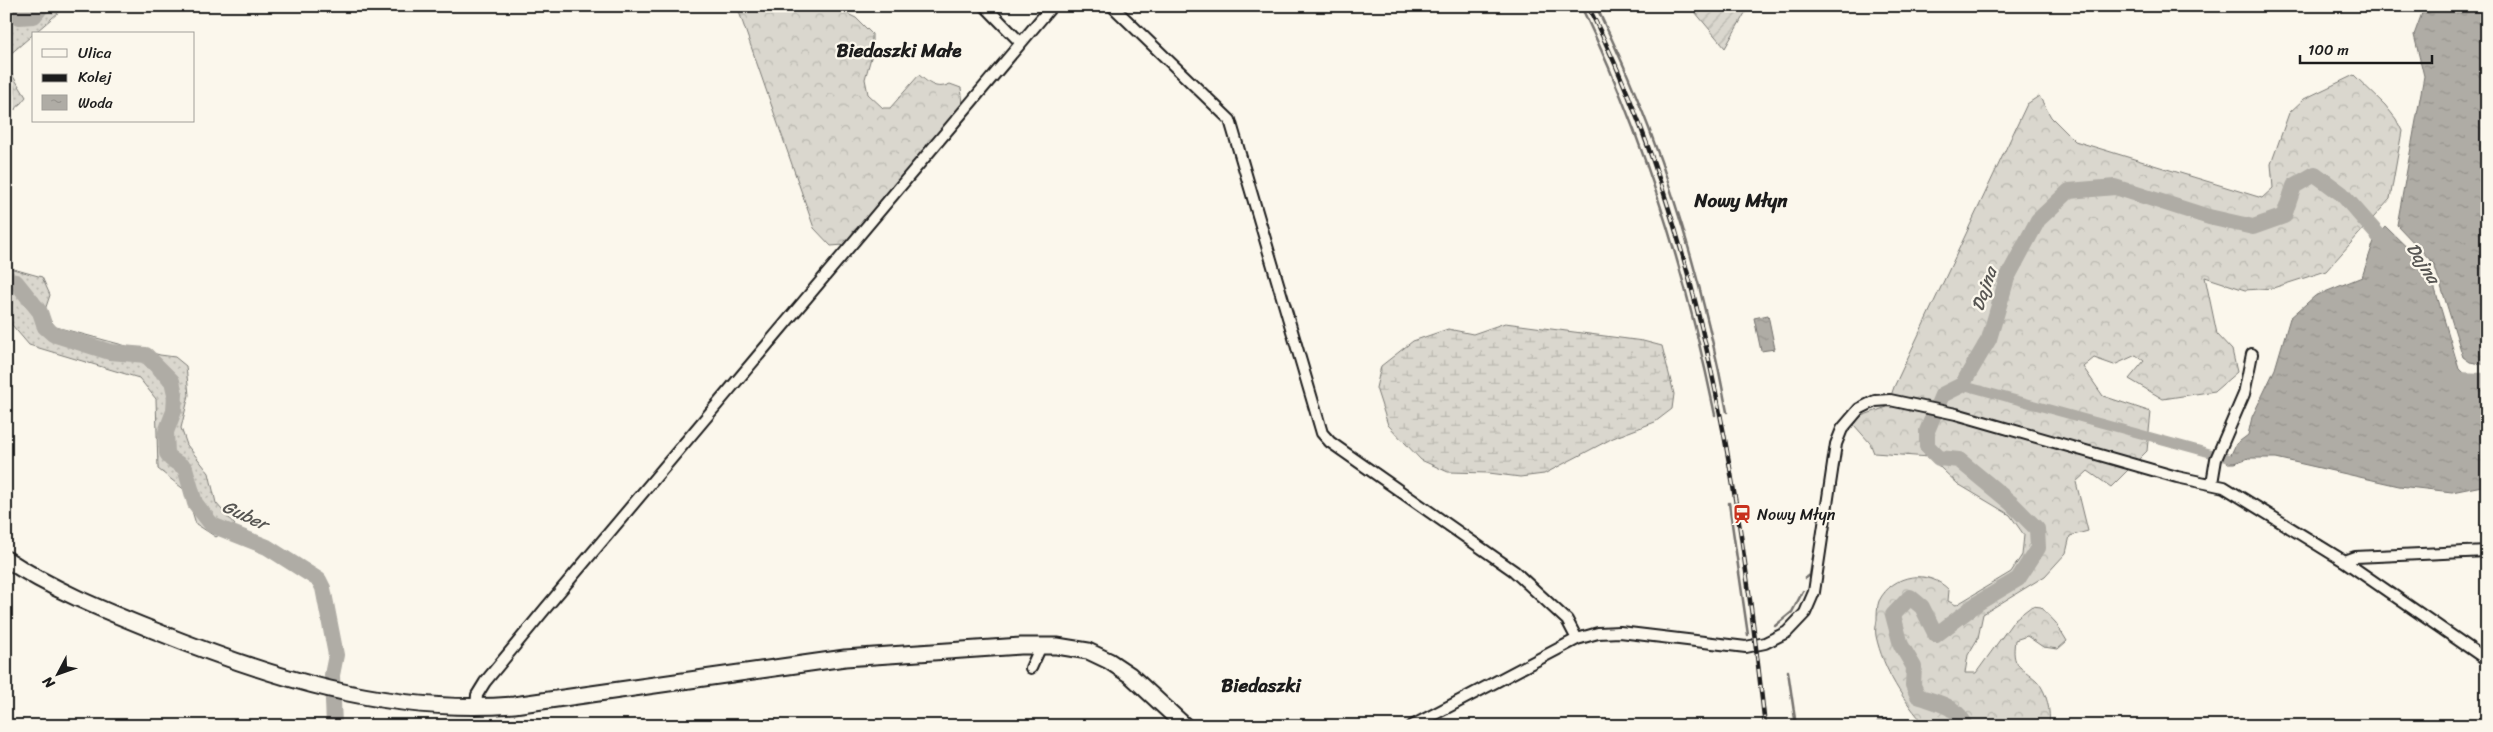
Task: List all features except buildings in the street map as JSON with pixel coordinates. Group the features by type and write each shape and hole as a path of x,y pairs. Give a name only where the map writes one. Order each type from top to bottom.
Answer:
{"main road":[{"path":"6,559 45,582 105,611 249,666 343,692 422,706 476,708 543,702 845,658 1041,646 1078,649 1110,661 1130,675 1186,726"}],"street":[{"path":"985,6 1021,43"},
{"path":"476,708 477,695 485,682 544,609 1052,6"},
{"path":"1112,6 1230,120 1322,433 1330,442 1514,571 1567,620 1577,639"},
{"path":"2212,483 2216,459 2244,394 2252,354"},
{"path":"1412,726 1577,639 1598,633 1620,632 1741,647 1765,644 1783,635 1802,617 1814,592 1836,444 1842,429 1859,408 1875,401 1890,400 1956,414 2177,477 2212,483 2240,495 2344,561 2487,660"},
{"path":"2344,561 2355,557 2487,551"},
{"path":"1031,668 1041,646"}],"green space":[{"path":"6,6 66,6 36,32 32,32 32,35 8,56 9,70 26,97 16,109 6,111"},
{"path":"737,6 831,6 856,18 872,34 872,54 865,79 868,94 883,108 890,108 919,75 933,85 945,86 950,84 961,88 963,103 844,245 831,246 814,228"},
{"path":"1690,6 1749,6 1725,48"},
{"path":"2354,75 2385,105 2396,119 2402,131 2390,199 2326,271 2273,288 2245,290 2205,277 2217,334 2232,350 2237,372 2215,391 2163,399 2129,379 2144,361 2136,355 2114,365 2094,358 2083,367 2103,396 2151,412 2147,451 2111,487 2088,471 2076,482 2088,531 2070,536 2066,553 2045,576 1983,614 1978,638 1968,655 1965,673 1976,673 2015,619 2032,606 2041,607 2056,623 2067,641 2058,649 2043,647 2027,636 2015,640 2014,656 2018,665 2037,681 2046,696 2049,709 2049,726 1926,726 1902,696 1889,673 1879,648 1876,634 1879,601 1893,585 1912,577 1922,577 1941,583 1949,590 1948,601 1956,605 2011,572 2022,555 2024,535 2010,515 1958,484 1929,457 1874,453 1870,443 1854,425 1861,416 1887,407 1894,387 2027,104 2039,96 2051,117 2075,141 2262,198 2273,188 2271,164 2289,113 2304,99"},
{"path":"6,267 42,277 50,295 44,313 56,327 160,355 175,357 186,366 189,395 181,428 187,445 209,473 216,503 235,525 216,537 196,524 186,491 158,469 156,399 139,378 29,345 6,318"},
{"path":"1505,323 1643,341 1662,346 1674,394 1672,409 1655,422 1613,438 1544,474 1520,477 1489,473 1448,472 1421,460 1388,425 1376,388 1381,366 1413,341 1448,329 1473,334"}],"water":[{"path":"2470,6 2487,6 2487,365 2470,362 2463,357 2434,264 2397,225 2424,76 2414,35 2422,13"},
{"path":"2386,227 2429,269 2459,369 2481,390 2487,391 2487,485 2452,492 2399,486 2276,458 2249,458 2234,463 2227,463 2236,444 2248,435 2252,417 2275,369 2290,318 2315,296 2362,277 2374,241"},
{"path":"1768,315 1775,349 1761,351 1754,318"}],"waterway":[{"name":"Guber","path":"6,12 19,17 34,16 42,6"},
{"path":"1581,6 1604,55 1661,206 1691,310 1715,415"},
{"path":"1596,6 1619,54 1639,104 1675,205 1691,256 1727,412"},
{"name":"Guber","path":"6,85 8,91 6,100"},
{"name":"Dajna","path":"1965,726 1962,719 1952,709 1918,696 1913,685 1914,667 1901,645 1893,615 1910,597 1922,607 1936,635 1978,603 2018,579 2038,548 2037,529 2011,503 1959,460 1939,458 1927,446 1927,431 1942,395 1962,385 1989,339 2007,278 2038,220 2069,191 2115,187 2209,217 2253,227 2284,216 2294,186 2315,174 2342,194 2393,252"},
{"name":"Guber","path":"6,280 16,282 40,312 45,327 53,334 110,352 146,355 172,381 175,394 174,411 166,432 167,453 171,459 185,468 195,503 212,525 267,547 319,580 323,588 336,655 332,675 334,726"},
{"name":"Dajna","path":"2452,374 2455,380 2487,381"},
{"path":"1962,385 2228,458"},
{"path":"1729,503 1748,635"},
{"path":"1806,578 1810,575 1814,552"},
{"path":"1775,626 1792,612 1803,591"},
{"path":"1788,671 1796,726"},
{"name":"Dajna","path":"1883,726 1888,726"}],"railway":[{"path":"1588,6 1627,91 1659,178 1686,267 1708,357 1727,449 1742,541 1765,726"}],"place":[{"name":"Nowy Młyn","path":"1742,514"}],"district":[{"name":"Biedaszki Małe","path":"899,50"},
{"name":"Nowy Młyn","path":"1741,200"},
{"name":"Biedaszki","path":"1261,685"}]}
